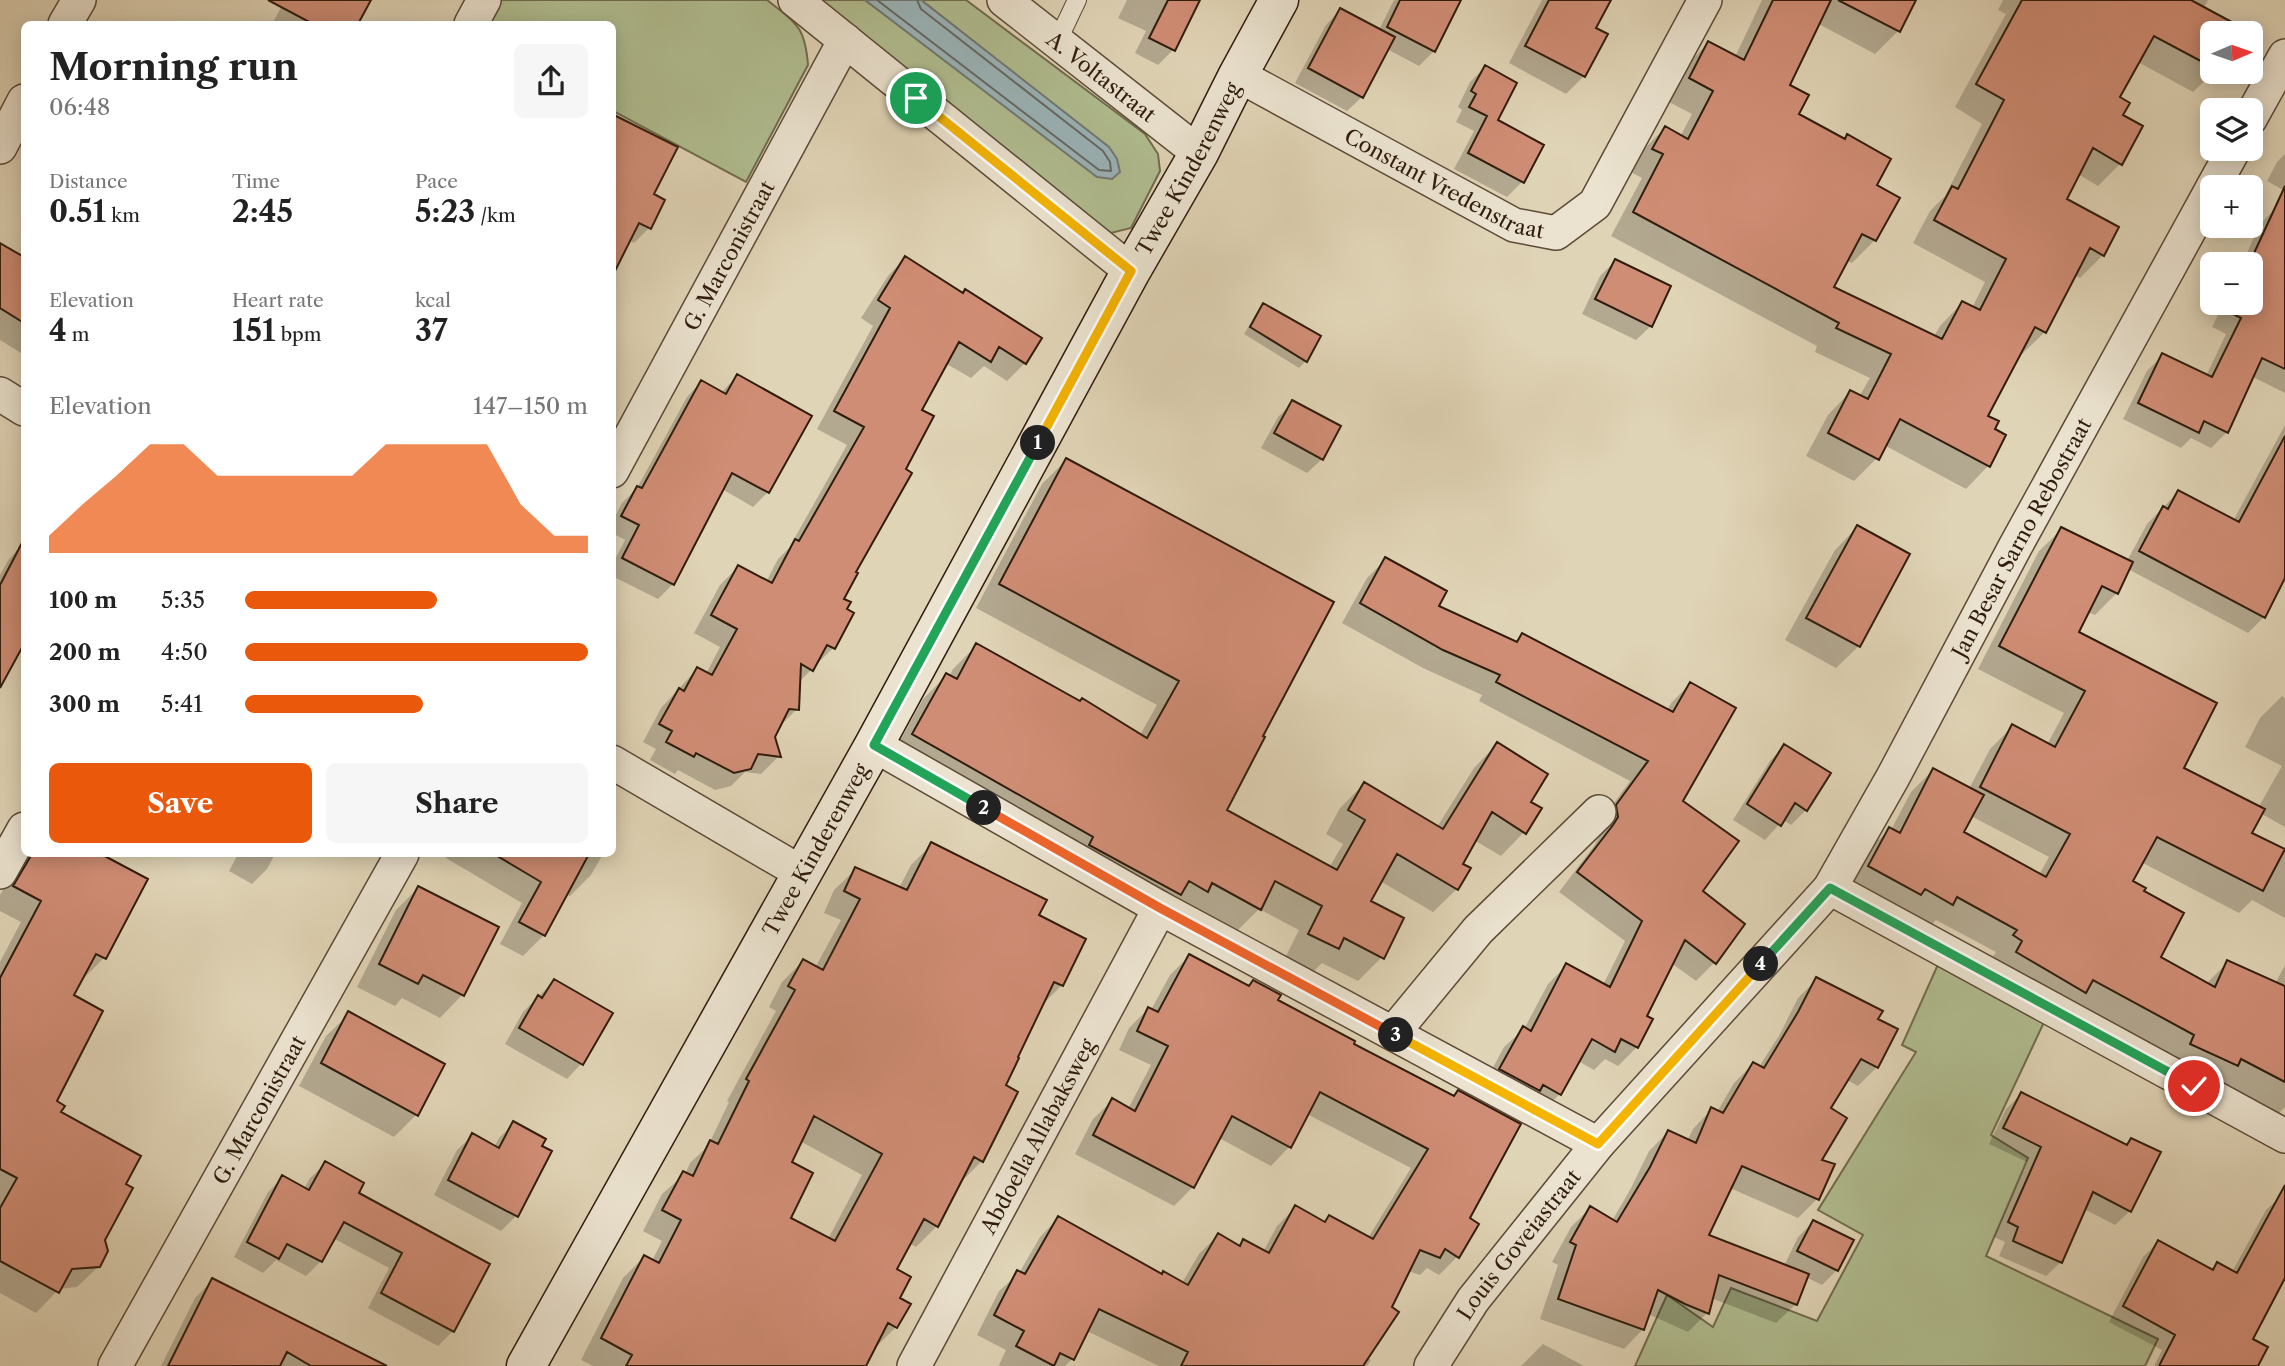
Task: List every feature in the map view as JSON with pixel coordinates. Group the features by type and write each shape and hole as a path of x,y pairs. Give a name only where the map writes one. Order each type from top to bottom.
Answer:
{"street":[{"path":"67,21 79,0"},
{"path":"473,21 484,0"},
{"path":"795,0 1131,271"},
{"name":"A. Voltastraat","path":"1004,0 1199,153"},
{"name":"Twee Kinderenweg","path":"526,1366 874,745 1131,271 1199,153 1279,0"},
{"name":"Constant Vredenstraat","path":"1238,75 1514,225 1556,233 1595,204 1705,0"},
{"name":"G. Marconistraat","path":"616,464 845,40"},
{"path":"2262,98 2285,57"},
{"path":"0,147 21,107"},
{"name":"Jan Besar Sarno Rebostraat","path":"1830,888 2200,212"},
{"path":"0,394 21,408"},
{"path":"874,745 1160,908 1598,1144"},
{"path":"616,764 802,873"},
{"path":"1392,1033 1478,930 1599,812"},
{"path":"0,872 21,834"},
{"name":"G. Marconistraat","path":"115,1366 400,857"},
{"path":"1830,888 2285,1136"},
{"name":"Louis Goveiastraat","path":"1432,1366 1473,1300 1598,1144 1830,888"},
{"name":"Abdoella Allabaksweg","path":"914,1366 1160,908"}],"lane":[{"path":"1057,41 1077,0"}],"green space":[{"path":"498,0 767,0 797,26 807,52 808,65 746,182 616,113 616,21 486,21"},
{"path":"814,0 865,0 960,71 977,44 921,0 966,0 1145,134 1158,154 1160,171 1131,228 1111,233 1079,211"},
{"path":"1940,960 2046,1018 1991,1135 2028,1158 1986,1256 2158,1339 2145,1366 1635,1366 1667,1295 1713,1327 1731,1288 1817,1321 1863,1235 1818,1210 1916,1052 1902,1045"}],"water":[{"path":"865,0 921,0 1109,147 1117,159 1120,172 1112,179 1097,177"}],"building":[{"path":"268,0 371,0 360,21 307,21"},
{"path":"1168,0 1200,0 1175,51 1149,38"},
{"path":"1400,0 1461,0 1435,52 1387,27"},
{"path":"1549,0 1611,0 1596,28 1608,34 1585,77 1525,46"},
{"path":"1773,0 1831,0 1790,85 1809,95 1799,114 1845,139 1847,134 1891,159 1877,185 1900,198 1876,241 1862,234 1834,287 1942,339 1962,301 1980,310 2006,259 1934,220 1952,186 1958,189 2004,100 1976,84 2022,0 2191,0 2230,21 2200,21 2200,61 2154,36 2120,97 2130,103 2123,115 2143,126 2122,165 2093,148 2067,199 2119,227 2104,256 2090,248 2046,333 2035,327 1988,416 1999,421 1995,429 2006,435 1990,467 1900,419 1879,460 1828,433 1850,390 1868,399 1891,354 1836,328 1839,323 1633,212 1663,154 1652,149 1665,126 1688,139 1713,91 1689,78 1708,41 1744,60"},
{"path":"1838,0 1916,0 1900,32"},
{"path":"1340,8 1395,37 1363,98 1308,68"},
{"path":"1485,65 1517,83 1498,120 1544,145 1524,183 1468,153 1487,116 1469,107 1476,94 1471,91"},
{"path":"616,116 678,147 654,194 665,200 651,229 639,223 616,269"},
{"path":"2285,186 2285,369 2262,358 2228,433 2204,421 2199,433 2138,403 2162,353 2212,377 2241,318 2235,315 2263,315 2263,252 2255,252"},
{"path":"0,243 21,255 21,321 0,308"},
{"path":"905,256 963,293 965,289 1042,338 1026,364 999,347 991,362 959,342 922,410 934,416 906,469 912,473 856,572 858,573 844,599 851,602 847,609 854,613 835,649 827,645 813,671 801,664 799,710 789,709 775,737 781,757 758,754 751,769 734,773 696,753 694,757 666,742 672,731 659,724 679,688 684,691 697,667 712,675 737,629 711,615 738,565 772,583 795,539 799,541 864,427 834,411 890,308 878,300"},
{"path":"1615,259 1671,286 1652,327 1595,299"},
{"path":"1263,303 1321,336 1307,362 1250,327"},
{"path":"737,374 812,416 769,493 732,473 674,585 622,558 639,525 621,516 637,486 642,488 701,380 726,394"},
{"path":"1292,400 1341,426 1323,460 1274,433"},
{"path":"2285,436 2285,578 2265,618 2139,551 2163,506 2168,509 2178,490 2239,522"},
{"path":"1066,458 1334,602 1227,810 1337,870 1365,820 1348,810 1364,782 1443,829 1497,742 1548,774 1531,802 1542,808 1526,834 1492,812 1463,864 1471,868 1458,890 1397,854 1371,901 1404,918 1384,959 1344,938 1339,949 1308,934 1322,906 1275,881 1261,910 1212,883 1208,892 1189,881 1181,895 1089,845 1093,837 912,734 946,673 957,679 976,643 1080,701 1082,698 1147,738 1179,681 999,584"},
{"path":"1857,525 1910,554 1860,647 1806,618"},
{"path":"2061,527 2133,562 2118,594 2102,586 2079,632 2217,703 2184,768 2265,809 2252,833 2285,849 2263,891 2157,837 2133,881 2146,888 2144,891 2184,913 2161,957 2215,987 2227,960 2285,986 2285,1082 2241,1059 2238,1066 2190,1044 2194,1035 2093,980 2086,993 2016,952 2022,941 2013,935 2017,930 1957,897 1953,905 1925,889 1921,895 1868,866 1889,827 1900,833 1933,768 1984,795 1964,832 2046,877 2070,834 1980,787 2012,724 2055,747 2085,691 1999,646"},
{"path":"21,545 21,650 0,688 0,585"},
{"path":"1385,557 1447,591 1439,606 1517,642 1522,633 1673,712 1690,682 1736,708 1683,801 1739,841 1703,891 1745,924 1716,964 1685,940 1647,1016 1653,1019 1638,1048 1621,1039 1615,1052 1592,1039 1561,1095 1543,1085 1540,1091 1499,1069 1523,1026 1531,1031 1566,963 1610,987 1642,921 1577,872 1613,825 1618,817 1616,805 1648,761 1496,682 1500,675 1443,650 1360,603"},
{"path":"1784,744 1831,773 1807,811 1795,803 1781,826 1747,804"},
{"path":"931,842 1047,900 1039,915 1086,939 1063,986 1054,982 1018,1057 1006,1085 1018,1092 983,1162 974,1157 938,1227 924,1219 897,1269 911,1277 900,1298 911,1304 897,1328 888,1323 866,1366 626,1366 632,1355 601,1338 644,1255 659,1263 681,1220 662,1210 683,1171 693,1176 710,1140 718,1144 749,1081 746,1079 795,990 788,986 803,959 823,970 860,899 844,891 855,867 907,890","holes":["814,1116 882,1154 835,1241 791,1218 813,1173 792,1162"]},
{"path":"30,857 107,857 148,879 106,959 96,954 74,995 103,1011 57,1101 65,1106 61,1112 141,1156 126,1184 133,1188 105,1240 108,1251 100,1267 72,1269 59,1293 0,1261 0,1208 17,1178 0,1169 0,978 41,901 13,886"},
{"path":"499,857 587,857 545,936 519,922 541,882"},
{"path":"418,886 499,927 464,996 423,975 418,984 379,964"},
{"path":"1189,954 1249,986 1253,980 1281,995 1278,1000 1355,1041 1354,1044 1454,1096 1458,1090 1521,1124 1470,1218 1479,1224 1459,1258 1445,1249 1440,1258 1420,1250 1392,1307 1399,1312 1363,1366 1181,1366 1188,1352 1099,1309 1074,1360 1060,1353 1054,1366 1016,1346 1024,1331 994,1315 1017,1270 1025,1274 1058,1216 1162,1274 1163,1271 1188,1285 1218,1233 1240,1246 1243,1239 1269,1253 1295,1205 1325,1222 1329,1215 1373,1239 1428,1149 1320,1092 1291,1148 1232,1116 1194,1188 1093,1135 1112,1098 1135,1111 1168,1046 1137,1031 1148,1007 1158,1012"},
{"path":"1816,977 1883,1011 1878,1019 1898,1029 1878,1068 1861,1059 1831,1108 1847,1118 1822,1160 1835,1164 1819,1200 1742,1166 1709,1235 1809,1274 1797,1305 1719,1275 1709,1314 1658,1290 1644,1330 1558,1299 1576,1245 1570,1242 1590,1206 1617,1222 1650,1167 1668,1130 1696,1143 1711,1107 1723,1113 1753,1062 1764,1068"},
{"path":"554,979 613,1013 583,1065 519,1028 538,995 542,998"},
{"path":"348,1011 445,1064 418,1116 321,1063"},
{"path":"2021,1092 2127,1145 2131,1138 2161,1152 2131,1212 2093,1192 2062,1263 2013,1241 2018,1227 2008,1222 2041,1147 2003,1128"},
{"path":"513,1121 546,1139 542,1146 552,1151 518,1217 448,1180 472,1133 499,1148"},
{"path":"325,1161 364,1183 359,1193 490,1264 454,1332 381,1293 402,1253 344,1222 322,1262 287,1244 279,1259 247,1242 282,1175 309,1190"},
{"path":"2285,1185 2285,1278 2253,1339 2268,1347 2258,1366 2159,1366 2175,1335 2123,1306 2158,1240 2213,1270 2217,1262 2237,1273"},
{"path":"1813,1220 1854,1240 1838,1271 1797,1251"},
{"path":"212,1278 387,1366 311,1366 287,1352 280,1366 168,1366"}],"route":[{"path":"916,98 1131,271 874,745 1160,908 1598,1144 1830,888 2194,1086"}]}
